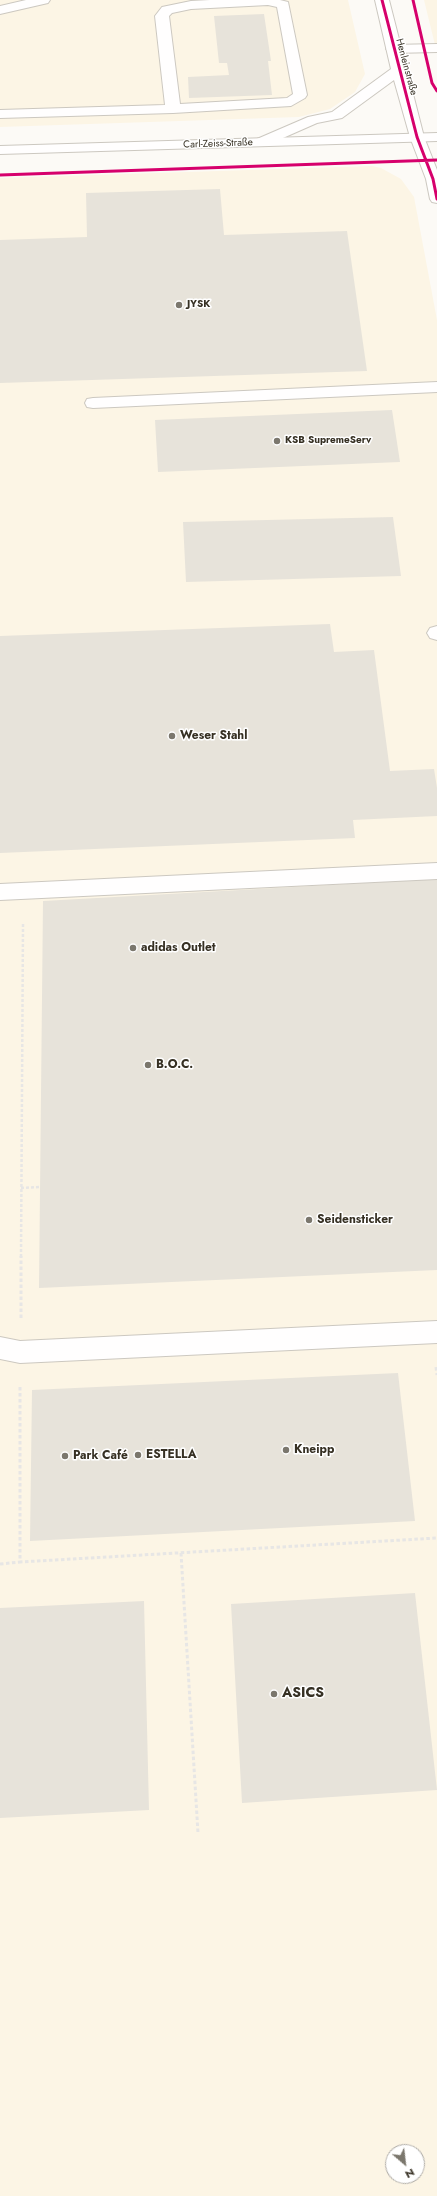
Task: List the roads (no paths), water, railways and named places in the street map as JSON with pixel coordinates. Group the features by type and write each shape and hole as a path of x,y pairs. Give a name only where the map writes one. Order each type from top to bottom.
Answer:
{"street":[{"path":"0,3 12,0"},
{"path":"0,10 43,0"},
{"name":"Henleinstraße","path":"380,0 417,137 432,179 437,199"},
{"path":"0,114 173,109 291,102 300,95 283,5 268,1 194,2 167,10 162,16 173,109"},
{"path":"393,49 437,48"},
{"name":"Henleinstraße","path":"262,142 313,120 337,115 354,105 399,70"},
{"name":"Carl-Zeiss-Straße","path":"0,150 437,137"},
{"path":"93,403 437,387"},
{"path":"0,892 437,871"},
{"path":"0,1348 20,1352 437,1332"}],"place":[{"name":"JYSK","path":"179,305"},
{"name":"KSB SupremeServ","path":"277,441"},
{"name":"Weser Stahl","path":"172,736"},
{"name":"adidas Outlet","path":"133,948"},
{"name":"B.O.C.","path":"148,1065"},
{"name":"Seidensticker","path":"309,1220"},
{"name":"Kneipp","path":"286,1450"},
{"name":"ESTELLA","path":"138,1455"},
{"name":"Park Café","path":"65,1456"},
{"name":"ASICS","path":"274,1694"}]}
